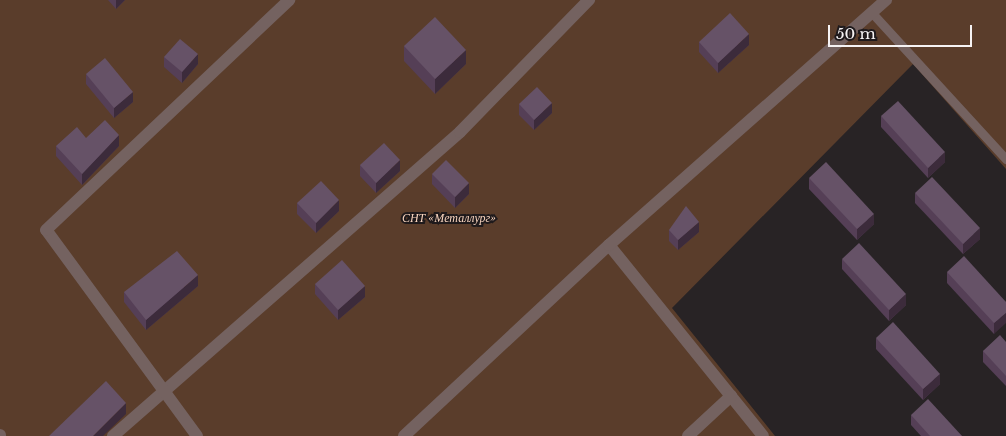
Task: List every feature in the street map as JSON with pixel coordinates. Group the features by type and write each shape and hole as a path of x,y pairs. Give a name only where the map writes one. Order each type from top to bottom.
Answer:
{"street":[{"path":"197,436 162,391 46,230 289,0"},
{"path":"113,436 162,391 460,132 589,0"},
{"path":"404,436 609,245 873,14 886,0"},
{"path":"609,245 762,436"},
{"path":"688,436 731,396"}],"lane":[{"path":"873,14 1005,155"}],"green space":[{"name":"СНТ «Металлург»","path":"0,0 1006,0 1006,169 913,64 672,308 775,436 0,436"}],"building":[{"path":"730,13 749,34 718,63 699,42"},
{"path":"435,17 466,50 435,79 404,46"},
{"path":"180,39 198,54 182,72 164,57"},
{"path":"105,58 133,92 114,108 86,74"},
{"path":"537,87 552,103 534,120 519,104"},
{"path":"898,101 945,152 928,168 881,116"},
{"path":"105,120 119,135 82,174 56,146 77,127 86,138"},
{"path":"384,143 400,160 376,183 360,165"},
{"path":"446,160 469,183 455,197 432,174"},
{"path":"826,162 874,214 857,229 809,178"},
{"path":"932,177 980,228 963,244 915,193"},
{"path":"321,181 339,200 316,223 297,203"},
{"path":"686,206 699,222 678,240 669,230"},
{"path":"859,243 906,294 889,310 842,259"},
{"path":"177,251 198,275 146,320 124,292"},
{"path":"964,256 1006,302 1006,313 994,323 947,272"},
{"path":"342,260 365,286 338,310 315,284"},
{"path":"893,322 940,374 923,389 876,338"},
{"path":"1000,335 1006,342 1006,376 983,351"},
{"path":"106,381 126,403 93,436 49,436"},
{"path":"928,399 962,436 930,436 911,415"}]}
